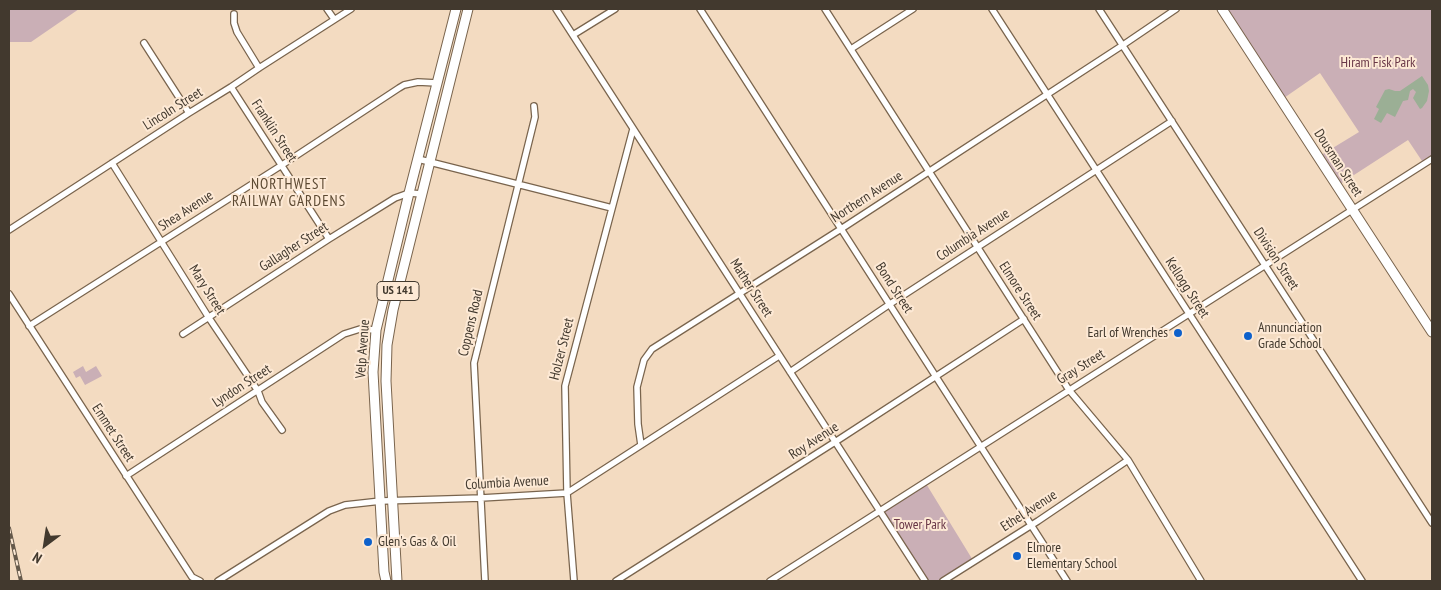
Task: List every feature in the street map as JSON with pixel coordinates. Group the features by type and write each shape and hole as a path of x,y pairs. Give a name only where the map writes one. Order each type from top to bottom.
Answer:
{"main road":[{"name":"Velp Avenue","path":"384,578 373,372 376,330 456,9"},
{"name":"Velp Avenue","path":"397,581 386,354 393,310 468,9"},
{"name":"Dousman Street","path":"1222,9 1432,332"}],"street":[{"path":"327,9 334,19"},
{"name":"Lincoln Street","path":"9,230 350,9"},
{"name":"Mather Street","path":"556,9 925,581"},
{"path":"573,36 614,9"},
{"name":"Bond Street","path":"700,9 1067,581"},
{"name":"Elmore Street","path":"825,9 1069,390 1128,460 1201,581"},
{"path":"851,49 913,9"},
{"name":"Kellogg Street","path":"992,9 1362,581"},
{"name":"Division Street","path":"1099,9 1431,519"},
{"name":"Northern Avenue","path":"641,445 638,424 637,387 644,360 652,350 1123,46 1176,9"},
{"path":"234,14 237,32 259,68"},
{"path":"144,43 188,113"},
{"name":"Shea Avenue","path":"29,326 404,85 418,82 437,83"},
{"name":"Franklin Street","path":"231,87 329,239"},
{"name":"Coppens Road","path":"485,581 474,363 517,185 536,117 534,106"},
{"name":"Columbia Avenue","path":"790,372 890,304 1172,121"},
{"name":"Holzer Street","path":"574,581 567,493 565,386 633,128"},
{"path":"418,159 612,208"},
{"name":"Gray Street","path":"770,581 1432,160"},
{"name":"Mary Street","path":"112,163 209,318 258,391 262,402 282,430"},
{"name":"Gallagher Street","path":"182,334 395,198 409,193 422,194"},
{"name":"Emmet Street","path":"9,294 192,577 200,581"},
{"name":"Roy Avenue","path":"616,581 1024,319"},
{"name":"Lyndon Street","path":"126,476 350,331 360,328 376,330"},
{"name":"Columbia Avenue","path":"218,581 329,511 345,505 393,500 481,498 567,493 779,356"},
{"name":"Ethel Avenue","path":"943,581 1032,525 1128,460"}],"green space":[{"path":"9,9 79,9 31,42 9,42"},
{"name":"Hiram Fisk Park","path":"1222,9 1432,9 1432,159 1424,164 1408,140 1337,186 1318,157 1359,132 1320,73 1281,100"},
{"path":"83,366 86,372 96,366 102,376 85,385 80,376 76,378 73,372"},
{"name":"Tower Park","path":"925,482 974,562 943,581 925,581 879,511"}],"shaded area":[{"path":"1422,76 1428,85 1429,91 1427,101 1422,108 1420,109 1413,98 1416,92 1413,89 1410,91 1408,100 1403,101 1395,117 1387,113 1381,123 1374,119 1379,109 1376,107 1385,90 1400,91"}],"railway":[{"path":"9,528 21,581"}],"place":[{"name":"Earl of Wrenches","path":"1178,333"},
{"name":"Annunciation Grade School","path":"1248,336"},
{"name":"Glen's Gas & Oil","path":"368,542"},
{"name":"Elmore Elementary School","path":"1017,556"}],"district":[{"name":"NORTHWEST RAILWAY GARDENS","path":"289,194"}]}
